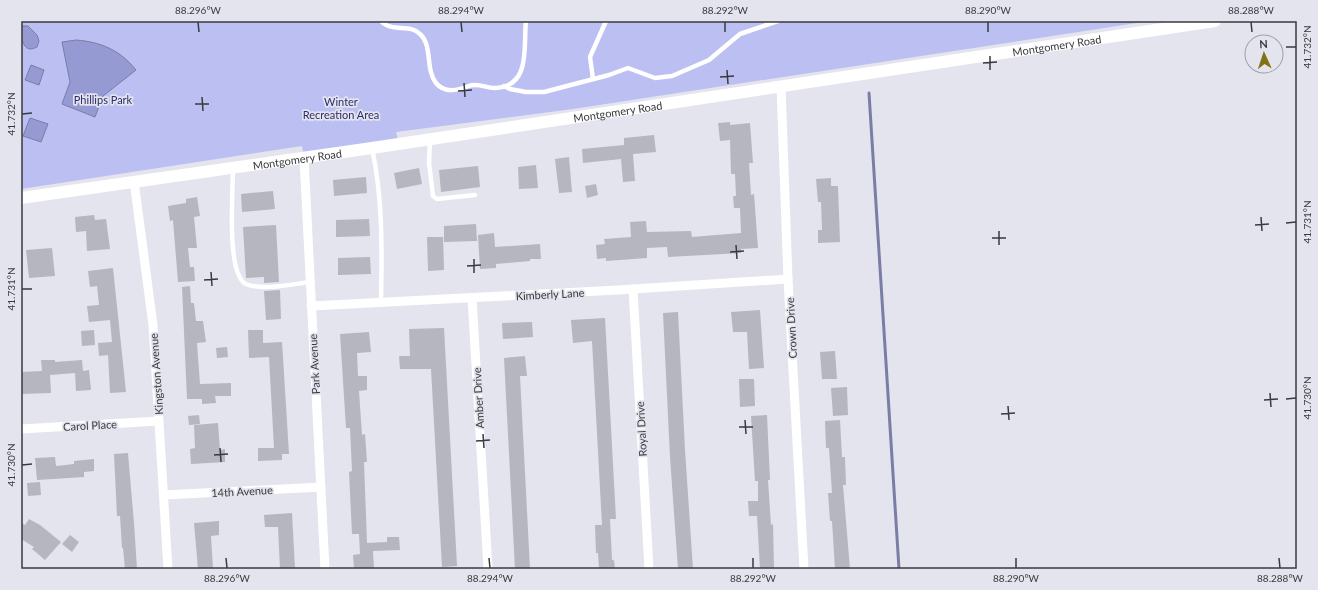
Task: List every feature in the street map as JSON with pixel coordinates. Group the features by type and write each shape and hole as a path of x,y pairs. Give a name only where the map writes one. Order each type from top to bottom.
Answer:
{"street":[{"name":"Montgomery Road","path":"21,198 372,148 1215,21"},
{"name":"Crown Drive","path":"781,87 788,279 804,569"},
{"name":"Park Avenue","path":"304,158 325,569"},
{"name":"Kingston Avenue","path":"134,181 153,325 168,569"},
{"name":"Kimberly Lane","path":"311,306 633,289 788,279"},
{"name":"Royal Drive","path":"633,289 649,569"},
{"name":"Amber Drive","path":"472,298 488,569"},
{"name":"Carol Place","path":"21,429 160,420"},
{"name":"14th Avenue","path":"164,495 321,487"}],"lane":[{"path":"381,21 389,27 415,30 420,33 425,40 434,79 443,88 455,90 472,85 493,88 504,86 516,78 524,66 526,55 526,21"},
{"path":"593,79 590,61 591,52 606,21"},
{"path":"504,86 510,89 534,93 556,89 628,68 655,78 672,76 709,60 735,37 778,21"},
{"path":"430,139 429,163 433,196 438,199 476,195"},
{"path":"372,148 379,190 382,254 381,302"},
{"path":"233,168 232,220 234,260 240,279 245,284 257,287 310,282"}],"green space":[{"name":"Phillips Park","path":"21,21 1150,21 573,109 396,132 398,140 304,158 302,146 21,189"}],"shaded area":[{"path":"21,26 28,26 37,35 39,41 37,47 32,49 25,47 21,35"},
{"path":"76,40 102,45 117,52 136,70 103,96 95,117 62,104 70,82 62,42"},
{"path":"31,65 44,70 39,85 25,80"},
{"path":"30,118 48,124 41,142 23,136"}],"building":[{"path":"730,122 730,125 750,123 753,163 749,163 751,195 754,194 758,248 741,249 741,253 668,257 667,247 647,248 647,258 606,261 606,258 597,259 596,245 605,244 604,239 631,237 630,222 646,221 647,232 691,231 692,237 741,233 740,208 734,208 733,196 736,196 735,174 731,174 730,140 720,141 718,123"},
{"path":"654,135 656,152 633,154 635,181 623,182 621,159 583,163 582,149 624,145 624,138"},
{"path":"569,157 572,192 559,193 555,159"},
{"path":"536,165 538,188 519,189 518,167"},
{"path":"478,166 480,187 441,192 439,170"},
{"path":"419,168 422,184 397,189 394,173"},
{"path":"366,177 367,193 334,196 333,180"},
{"path":"831,178 831,186 838,186 840,242 818,243 818,230 822,230 821,202 818,202 816,179"},
{"path":"596,184 598,195 587,198 585,186"},
{"path":"273,191 275,209 242,212 241,194"},
{"path":"197,197 200,216 194,217 197,248 188,248 190,267 194,267 195,281 178,282 173,220 170,221 168,206 186,203 186,199"},
{"path":"94,215 95,220 106,219 110,249 87,251 86,231 76,232 75,217"},
{"path":"369,219 370,236 336,237 336,220"},
{"path":"476,224 477,241 444,242 444,226"},
{"path":"276,225 279,282 264,283 264,277 246,278 243,227"},
{"path":"494,233 495,247 540,244 541,259 530,259 530,261 496,264 496,268 480,269 478,235"},
{"path":"427,237 443,237 444,270 428,271"},
{"path":"52,248 55,276 29,278 26,250"},
{"path":"370,257 371,274 338,275 338,258"},
{"path":"113,268 126,392 110,393 108,355 99,356 98,343 112,342 110,320 89,322 87,306 99,305 97,286 90,287 88,271"},
{"path":"190,286 191,303 194,303 196,321 203,321 206,342 197,343 200,384 231,383 231,396 215,396 216,403 202,404 202,399 187,399 182,287"},
{"path":"280,290 281,319 266,320 264,291"},
{"path":"760,310 764,368 749,369 747,332 733,332 731,312"},
{"path":"678,312 693,569 678,569 670,457 663,313"},
{"path":"605,318 616,519 610,519 612,560 614,560 615,569 599,569 598,553 596,553 595,525 602,525 592,341 573,343 571,320"},
{"path":"532,322 533,337 503,339 502,323"},
{"path":"444,328 457,566 442,567 431,369 400,369 399,356 410,356 409,329"},
{"path":"94,330 95,345 82,346 81,331"},
{"path":"248,330 263,330 263,343 282,342 289,454 282,454 282,460 258,461 258,448 274,448 269,357 249,358"},
{"path":"369,332 371,352 357,353 358,376 367,376 367,390 359,391 362,435 365,434 367,462 364,462 367,543 387,542 387,537 399,537 400,550 373,551 374,569 354,569 353,555 360,554 359,534 352,534 349,472 352,471 350,428 346,428 340,334"},
{"path":"227,347 228,357 217,358 216,348"},
{"path":"835,351 837,379 822,379 820,352"},
{"path":"525,356 527,376 520,376 530,569 515,569 504,358"},
{"path":"41,360 55,360 55,362 82,360 83,371 89,370 91,390 76,391 75,373 50,375 51,393 21,394 21,372 42,371"},
{"path":"739,379 754,379 755,406 740,407"},
{"path":"847,387 848,415 833,416 831,388"},
{"path":"199,415 200,424 189,425 188,416"},
{"path":"767,415 770,480 768,480 771,525 773,524 774,569 760,569 757,516 749,516 748,501 758,501 758,481 755,481 751,416"},
{"path":"840,420 842,457 845,457 846,485 843,485 850,569 835,569 832,521 830,521 828,493 832,493 829,448 826,448 825,421"},
{"path":"218,423 220,450 225,449 225,462 191,464 190,449 195,448 194,425"},
{"path":"128,453 137,569 125,569 120,516 117,516 114,454"},
{"path":"55,457 56,466 74,464 74,461 94,459 94,471 84,472 84,477 37,480 35,458"},
{"path":"40,482 41,495 28,496 27,483"},
{"path":"292,513 295,569 280,569 278,527 265,527 264,515"},
{"path":"29,519 40,525 61,542 45,560 32,549 34,547 21,539 21,523 25,525"},
{"path":"219,521 219,535 211,536 213,569 198,569 194,523"},
{"path":"70,535 79,542 72,552 62,544"}],"waterway":[{"path":"869,93 899,569"}],"park label":[{"name":"Winter Recreation Area","path":"341,107"}]}
